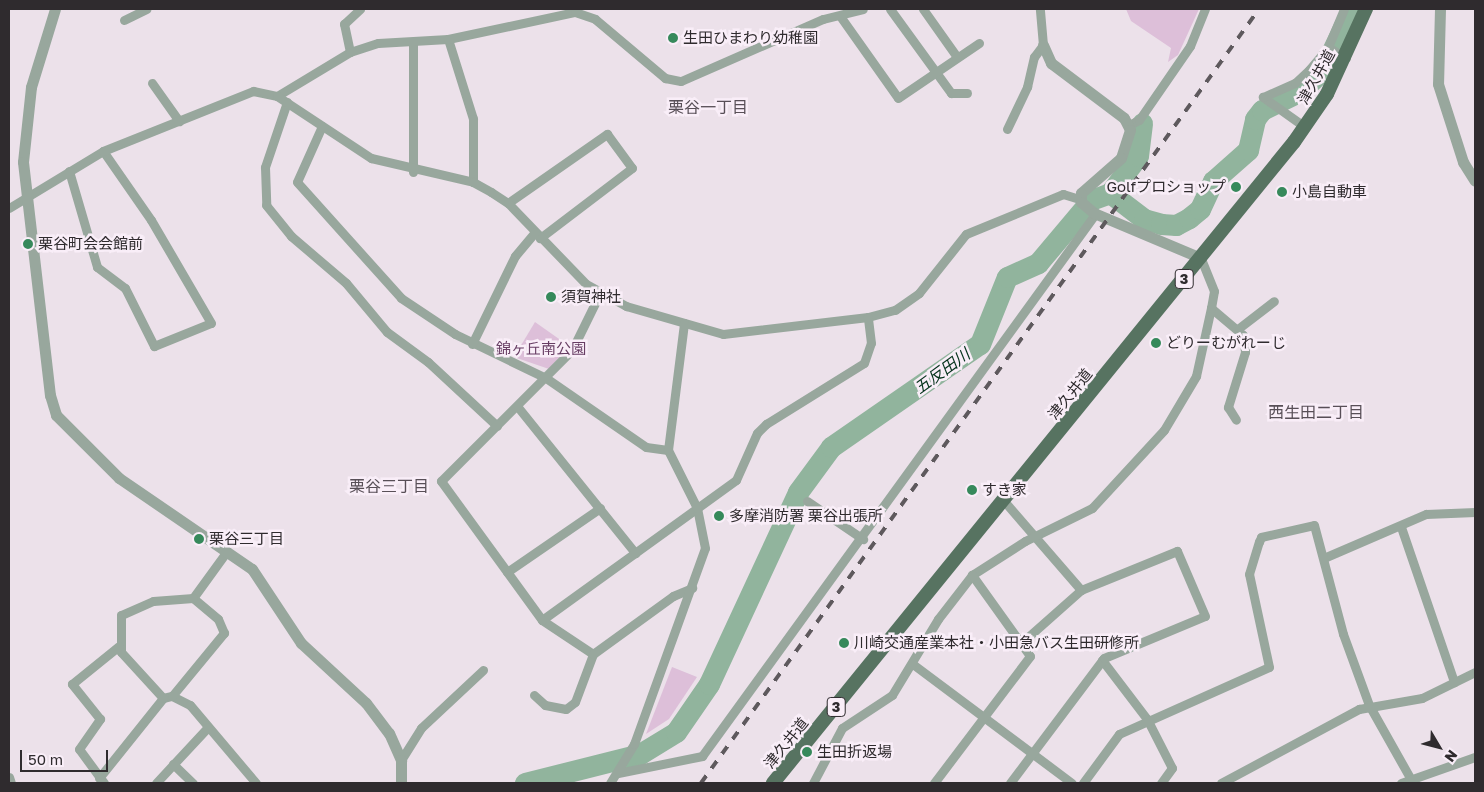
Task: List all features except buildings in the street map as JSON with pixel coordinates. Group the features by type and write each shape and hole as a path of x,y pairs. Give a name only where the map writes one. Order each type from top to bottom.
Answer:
{"main road":[{"name":"津久井道","path":"773,783 1004,501 1305,127 1335,51 1366,9"}],"street":[{"path":"55,9 28,102 26,200 50,395 56,415 119,478 228,551 264,582 301,643 366,703 389,733 400,760 401,783"},
{"path":"124,20 147,9"},
{"path":"350,52 344,24 360,9"},
{"path":"277,96 350,52 378,43 448,39 575,10 595,19 664,78 681,81 823,19 862,9"},
{"path":"890,9 951,93 967,94"},
{"path":"923,9 957,58"},
{"path":"1040,9 1043,44 1051,63 1129,125"},
{"path":"1129,125 1139,120 1185,54 1205,9"},
{"path":"1305,127 1263,97 1266,94 1295,83 1335,51 1344,9"},
{"path":"1440,9 1438,84 1463,162 1475,181"},
{"path":"840,16 898,98 979,43"},
{"path":"448,39 473,119 473,182"},
{"path":"413,42 413,172"},
{"path":"1007,130 1027,87 1034,57 1043,44"},
{"path":"152,83 179,120"},
{"path":"9,208 26,200 103,151 240,93 277,96 371,158 413,172 473,182 508,202 567,268 600,293 684,323 724,334 868,318 895,310 919,293 966,234 1063,194 1080,201 1095,213 1201,258 1214,291 1211,308 1196,376 1164,430 1092,508 1035,536 972,575 938,619 914,665 884,704 864,711 842,728 814,783"},
{"path":"287,102 264,167 266,206 291,236 346,283 387,332 428,362 497,426"},
{"path":"1080,201 1121,158 1128,147 1129,125"},
{"path":"322,126 297,182 401,298 472,344 546,378 646,447 668,450"},
{"path":"472,344 515,256 538,235 632,168 607,134 508,202"},
{"path":"68,172 97,267 125,288 154,346 211,323 151,220 103,151"},
{"path":"620,769 702,756 863,539 1095,213"},
{"path":"593,654 542,620 441,481 572,350 600,293"},
{"path":"1239,328 1274,301"},
{"path":"1211,308 1239,328 1245,352 1228,407 1236,420"},
{"path":"542,620 736,480 757,433 766,424 864,363 870,343 868,318"},
{"path":"610,783 634,744 705,548 698,508 668,450 684,323"},
{"path":"517,406 635,553"},
{"path":"807,501 863,539"},
{"path":"1004,501 1081,590"},
{"path":"507,572 600,508"},
{"path":"1326,557 1401,527 1426,514 1475,512"},
{"path":"1083,783 1119,734 1147,719 1269,666 1249,574 1262,537 1314,525 1326,557 1343,634 1369,705 1412,781"},
{"path":"1401,527 1454,682"},
{"path":"193,598 228,551"},
{"path":"1010,783 1102,660 1205,616 1177,551 1081,590 1021,643"},
{"path":"934,783 1030,656 972,575"},
{"path":"534,696 545,705 566,709 574,702 593,654 673,596 692,588"},
{"path":"119,646 72,684 100,719 79,749 101,780 168,697 224,634 218,619 193,598 152,600 121,615 119,646 131,667 168,697 190,705 256,783"},
{"path":"1102,660 1147,719 1172,768 1161,783"},
{"path":"914,665 982,718 1072,783"},
{"path":"400,760 421,728 483,670"},
{"path":"1221,783 1369,705 1422,698 1475,672"},
{"path":"156,783 208,727"},
{"path":"1401,783 1412,781 1475,758"},
{"path":"173,764 193,783"},
{"path":"9,777 11,783"}],"green space":[{"path":"1126,9 1199,9 1178,55 1168,62 1171,48 1131,21"},
{"name":"錦ヶ丘南公園","path":"535,322 569,346 549,369 514,357"},
{"path":"672,667 697,677 669,719 646,734"}],"waterway":[{"name":"五反田川","path":"525,783 640,754 676,732 709,684 798,492 831,447 980,344 1007,277 1038,263 1091,200 1110,193 1144,219 1161,224 1176,225 1200,209 1213,181 1248,150 1255,119 1262,110 1301,91 1323,70 1352,9"},
{"path":"1110,193 1138,156 1142,123"}],"railway":[{"path":"701,783 1259,9"}],"place":[{"name":"生田ひまわり幼稚園","path":"673,38"},
{"name":"Golfプロショップ","path":"1236,187"},
{"name":"小島自動車","path":"1282,192"},
{"name":"栗谷町会会館前","path":"28,244"},
{"name":"須賀神社","path":"551,297"},
{"name":"どりーむがれーじ","path":"1156,343"},
{"name":"すき家","path":"972,490"},
{"name":"多摩消防署 栗谷出張所","path":"719,516"},
{"name":"栗谷三丁目","path":"199,539"},
{"name":"川崎交通産業本社・小田急バス生田研修所","path":"844,643"},
{"name":"生田折返場","path":"807,752"}],"district":[{"name":"栗谷一丁目","path":"708,107"},
{"name":"西生田二丁目","path":"1316,412"},
{"name":"栗谷三丁目","path":"389,486"}]}
